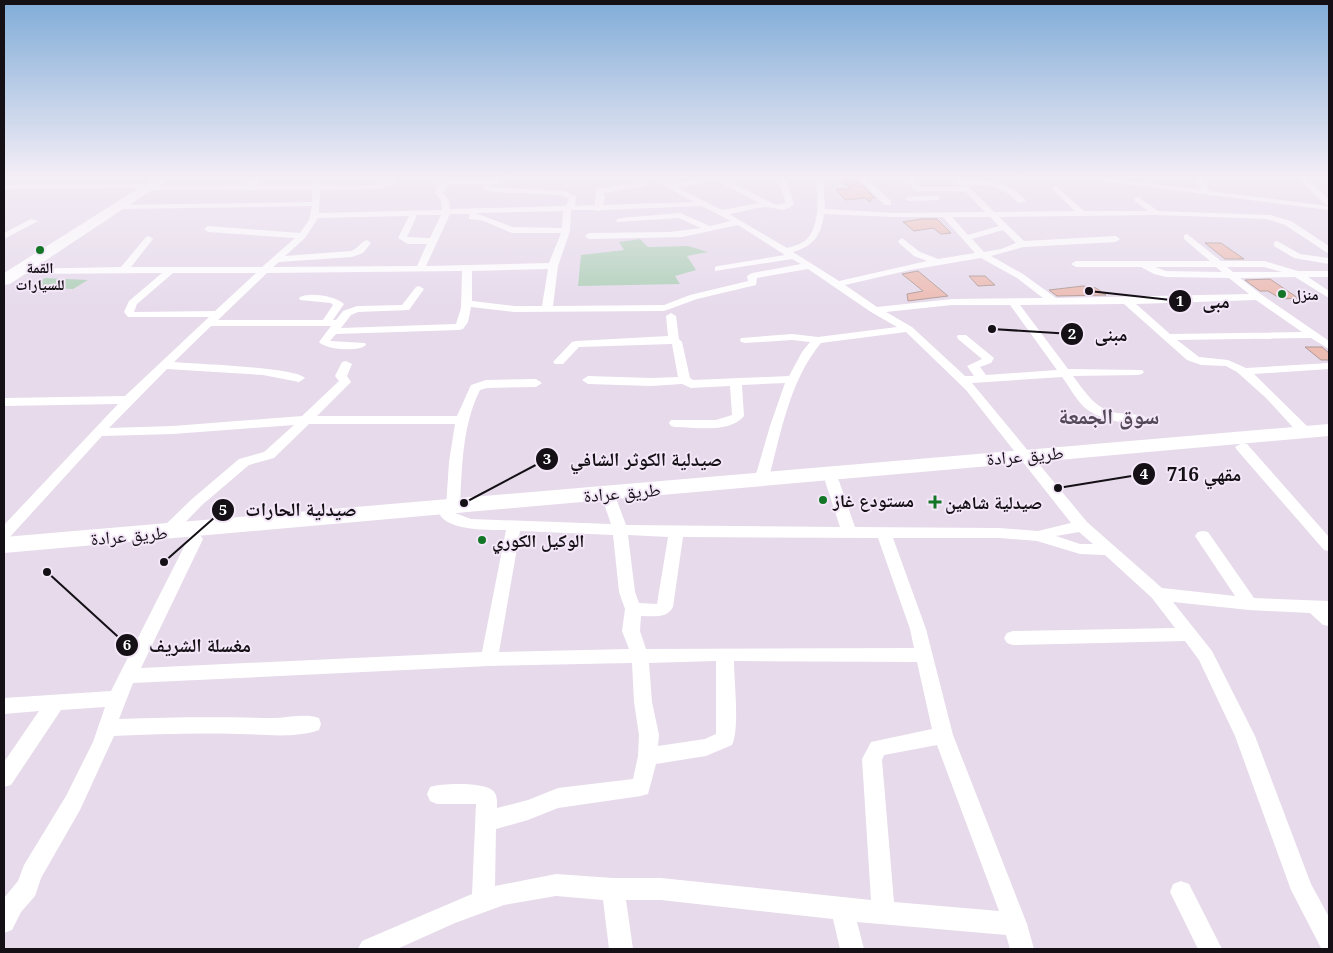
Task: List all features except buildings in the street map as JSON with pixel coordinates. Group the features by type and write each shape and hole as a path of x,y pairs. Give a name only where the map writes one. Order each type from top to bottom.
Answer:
{"highway":[{"path":"7,272 89,220"},
{"path":"7,272 97,220"}],"main road":[{"name":"طريق عرادة","path":"4,555 167,532 610,501 832,481 1029,459 1329,430"},
{"name":"طريق عرادة","path":"4,545 195,539 450,511 761,481 1029,459 1329,440"}],"street":[{"path":"4,534 128,400 302,236 310,220"},
{"path":"410,220 402,238 408,241 432,241"},
{"path":"420,269 442,220"},
{"path":"488,220 512,230 566,232"},
{"path":"547,309 553,266 566,232 567,220"},
{"path":"692,220 710,229"},
{"path":"733,220 908,329 962,380 1029,459 1082,526 1158,594 1206,656 1245,736 1302,890 1329,940"},
{"path":"718,269 789,254 810,241 815,235 818,220"},
{"path":"951,220 981,254 1020,276 1053,301"},
{"path":"1000,220 1022,244"},
{"path":"1280,220 1329,250"},
{"path":"4,236 34,221"},
{"path":"589,236 645,237 687,234 710,229 718,225 738,223"},
{"path":"967,238 1006,226"},
{"path":"208,229 302,236"},
{"path":"1186,237 1258,297 1329,346"},
{"path":"124,270 149,239"},
{"path":"838,284 981,254 1004,251 1022,244 1116,239"},
{"path":"902,241 917,254 937,263"},
{"path":"276,259 352,254 360,251 367,243"},
{"path":"1277,244 1297,256 1329,261"},
{"path":"1076,264 1264,264 1281,267 1301,276 1329,295"},
{"path":"1143,264 1156,272 1166,274 1301,276 1329,274"},
{"path":"7,272 350,268 467,269 553,266"},
{"path":"465,303 509,309 672,307 690,298 753,283 752,276 755,275 808,266"},
{"path":"208,323 457,327 462,325 464,319 468,284 467,269"},
{"path":"171,270 133,303 129,312 132,315 218,314"},
{"path":"332,325 352,310 405,308 419,289"},
{"path":"875,310 934,303 1127,302 1258,297"},
{"path":"304,298 333,300 339,304 332,325 324,340 326,344 361,344"},
{"path":"1013,302 1087,403 1096,411 1112,416 1140,418"},
{"path":"1127,302 1194,359 1225,362 1245,371 1305,432"},
{"path":"671,316 674,340 679,348 684,380"},
{"path":"745,340 792,337 818,340 908,329"},
{"path":"1167,337 1313,335"},
{"path":"962,336 988,358 973,366 982,378"},
{"path":"558,362 573,346 580,343 674,340"},
{"path":"761,481 793,379 806,354 818,340"},
{"path":"166,364 263,372 299,378"},
{"path":"167,532 197,502 244,462 271,454 345,382 340,376 346,364"},
{"path":"1245,371 1329,366"},
{"path":"962,380 1066,373 1138,372"},
{"path":"588,380 651,382 684,380 691,384 793,379"},
{"path":"536,382 486,384 478,386 473,392 463,420 455,462 450,511 469,524 676,532 967,532 1038,536 1080,549 1108,550"},
{"path":"674,423 720,423 734,419 738,416 736,382"},
{"path":"4,402 128,400"},
{"path":"98,432 173,430 305,420 463,420"},
{"path":"1242,447 1329,546"},
{"path":"832,481 849,533"},
{"path":"487,821 528,810 558,798 641,787 648,756 649,735 640,656 631,631 633,609 627,592 620,530 610,501"},
{"path":"489,659 514,525"},
{"path":"1038,536 1063,528 1082,526"},
{"path":"633,609 659,610 665,607 676,532"},
{"path":"884,533 918,629 943,735 1015,924 1022,949"},
{"path":"1203,536 1249,604"},
{"path":"4,922 13,904 27,888 32,873 73,803 102,743 117,698 127,676 195,539"},
{"path":"1158,594 1249,604 1322,607 1329,620"},
{"path":"1013,638 1190,634"},
{"path":"127,676 489,659 725,654 924,655"},
{"path":"648,756 706,747 724,739 726,722 725,654"},
{"path":"4,706 117,698"},
{"path":"4,778 56,702"},
{"path":"106,728 169,725 289,726 312,724"},
{"path":"883,912 872,759 874,752 878,748 943,735"},
{"path":"437,794 486,796 488,802 483,902"},
{"path":"370,949 452,913 504,894 556,885 612,889 661,889 842,909 1015,924"},
{"path":"612,889 621,949"},
{"path":"1181,892 1210,949"},
{"path":"842,909 852,949"}],"green space":[{"path":"640,239 648,247 688,246 708,252 687,256 696,270 675,276 680,284 578,286 581,255 624,250 619,242"},
{"path":"45,278 88,280 73,289 30,287"}],"place":[{"name":"القمة للسيارات","path":"40,250"},
{"name":"مبى","path":"1089,291"},
{"name":"منزل","path":"1282,294"},
{"name":"مبنى","path":"992,329"},
{"name":"مقهي 716","path":"1058,488"},
{"name":"مستودع غاز","path":"823,500"},
{"name":"صيدلية شاهين","path":"935,502"},
{"name":"صيدلية الكوثر الشافي","path":"464,503"},
{"name":"الوكيل الكوري","path":"482,540"},
{"name":"صيدلية الحارات","path":"164,562"},
{"name":"مغسلة الشريف","path":"47,572"}],"district":[{"name":"سوق الجمعة","path":"1109,415"}]}
